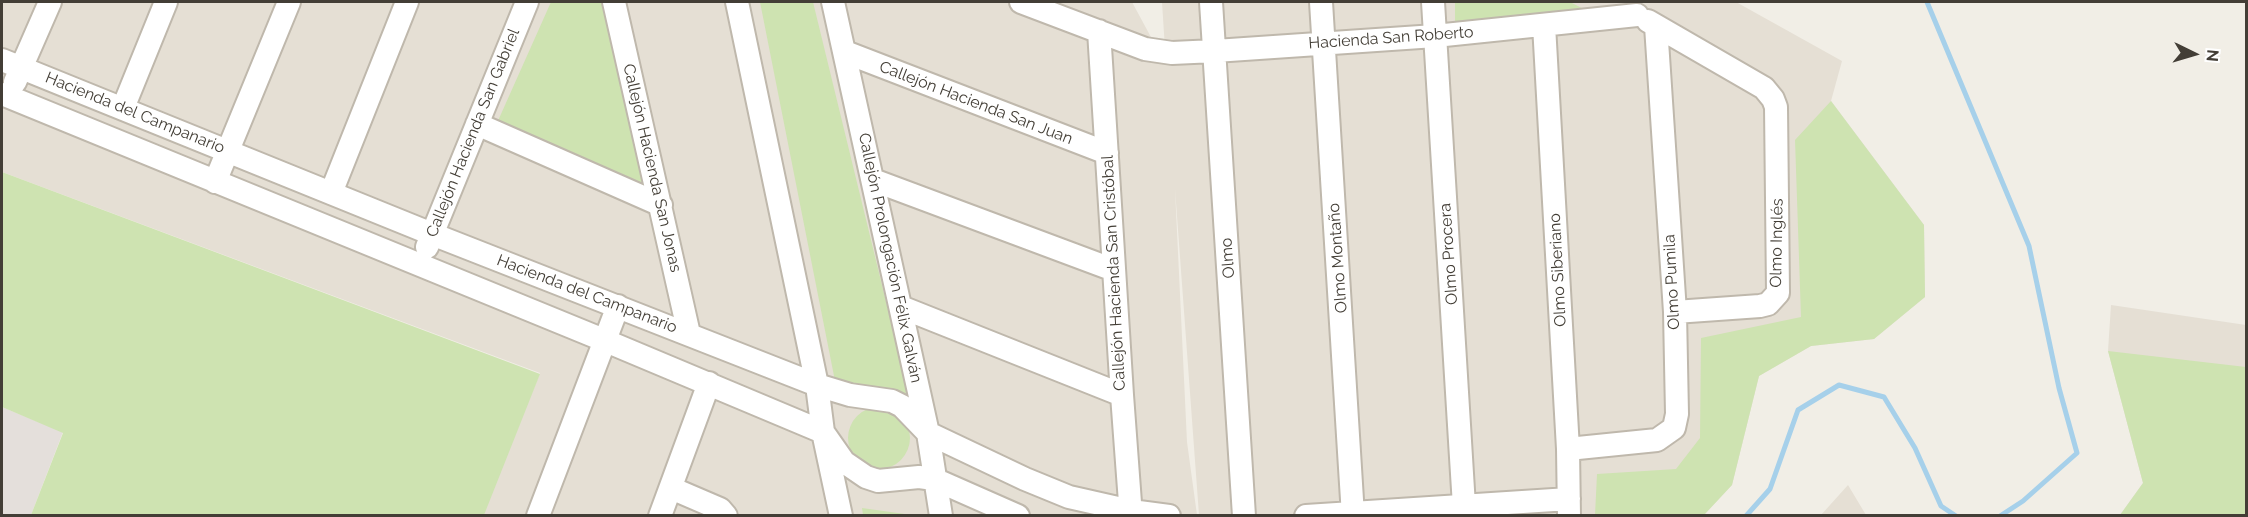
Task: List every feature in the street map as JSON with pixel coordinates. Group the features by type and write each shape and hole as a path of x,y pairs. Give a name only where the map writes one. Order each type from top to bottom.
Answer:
{"street":[{"path":"5,96 11,64 50,2"},
{"path":"123,108 166,2"},
{"path":"215,182 289,2"},
{"path":"331,193 407,2"},
{"name":"Callejón Hacienda San Gabriel","path":"419,264 527,2"},
{"name":"Callejón Hacienda San Jonas","path":"614,2 689,334"},
{"path":"736,2 817,385 823,432 841,516"},
{"name":"Callejón Prolongación Félix Galván","path":"833,2 928,433 941,516"},
{"name":"Hacienda San Roberto","path":"1021,2 1145,49 1172,52 1435,36 1544,25 1647,20"},
{"name":"Olmo","path":"1211,2 1244,516"},
{"name":"Olmo Montaño","path":"1321,2 1353,514"},
{"name":"Olmo Procera","path":"1433,2 1464,506"},
{"path":"1613,2 1647,20"},
{"name":"Olmo Inglés","path":"1647,20 1764,88 1776,107 1778,293 1768,304 1760,306 1675,312"},
{"name":"Olmo Pumila","path":"1568,449 1657,440 1674,428 1677,414 1675,312 1647,20"},
{"name":"Olmo Siberiano","path":"1544,25 1568,449 1569,507"},
{"name":"Callejón Hacienda San Cristóbal","path":"1099,31 1131,513"},
{"name":"Callejón Hacienda San Juan","path":"845,52 1107,153"},
{"name":"Hacienda del Campanario","path":"11,64 229,150 432,234 817,385 850,394 892,401 902,406 928,433 1069,497 1131,513 1169,516"},
{"name":"Hacienda del Campanario","path":"5,96 709,383 823,432"},
{"path":"477,124 661,205"},
{"path":"873,180 1114,270"},
{"path":"538,516 618,306"},
{"path":"901,307 1122,395"},
{"path":"660,516 709,383"},
{"path":"823,432 844,462 866,477 878,481 919,477 934,479 1018,516"},
{"path":"671,488 720,509 726,516"},
{"path":"1306,516 1464,506 1569,507"}],"shaded area":[{"path":"2,2 1132,2 1166,65 1162,2 1736,2 1842,61 1831,101 1924,225 1925,297 1874,339 1811,346 1759,376 1732,485 1704,515 1199,515 1175,189 1187,442 1197,515 482,515 540,373 2,172"},
{"path":"2111,305 2246,325 2246,515 2120,515 2143,483 2108,351"},
{"path":"2,407 63,432 31,515 2,515"},
{"path":"1848,485 1866,515 1821,515"}],"green space":[{"path":"551,2 604,2 643,184 497,123"},
{"path":"760,2 813,2 909,396 836,386"},
{"path":"1455,2 1570,2 1607,21 1455,26"},
{"path":"1831,101 1924,225 1925,297 1874,339 1811,346 1759,376 1732,485 1704,515 1595,515 1597,474 1676,469 1700,438 1701,338 1801,317 1795,140"},
{"path":"2,172 540,374 484,515 31,515 63,433 2,407"},
{"path":"2108,351 2246,367 2246,515 2120,515 2143,483"},
{"path":"879,407 891,409 901,416 908,426 910,438 908,450 901,460 891,467 879,469 867,467 857,460 850,450 848,438 850,426 857,416 867,409"},
{"path":"862,508 912,515 863,515"}],"waterway":[{"path":"1927,2 2029,246 2059,388 2077,453 2023,501 2000,516"},
{"path":"1746,516 1770,489 1798,410 1839,385 1884,397 1915,448 1941,506 1956,516"}]}
